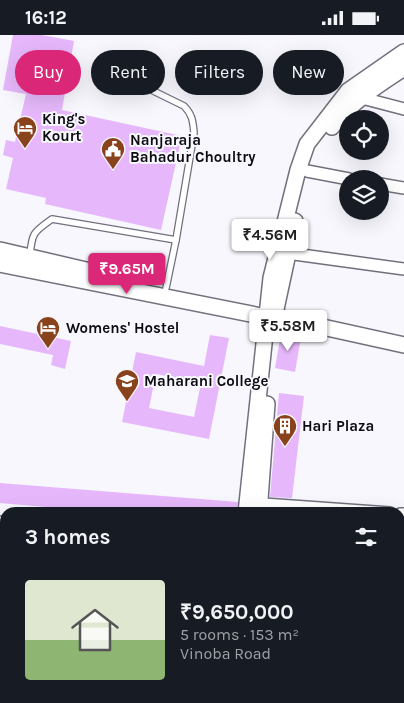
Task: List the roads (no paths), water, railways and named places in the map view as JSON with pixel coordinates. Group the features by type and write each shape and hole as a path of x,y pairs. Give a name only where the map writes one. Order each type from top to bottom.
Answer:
{"street":[{"path":"253,507 271,316 270,287 277,251 298,170 308,144 348,91 404,52"},
{"path":"271,316 288,253 306,171 317,147 340,116 404,68"},
{"path":"362,98 404,109"},
{"path":"306,171 339,177"},
{"path":"389,186 404,188"},
{"path":"0,251 262,309 271,316"},
{"path":"288,253 404,269"},
{"path":"0,264 261,316 271,316 404,345"}],"lane":[{"path":"162,95 184,106 190,112 194,133 166,288"},
{"path":"29,257 31,239 36,231 52,219 176,240"}],"place":[{"name":"King's Kourt","path":"25,149"},
{"name":"Nanjaraja Bahadur Choultry","path":"113,170"},
{"name":"Womens' Hostel","path":"48,349"},
{"name":"Maharani College","path":"127,402"},
{"name":"Hari Plaza","path":"285,447"}]}
